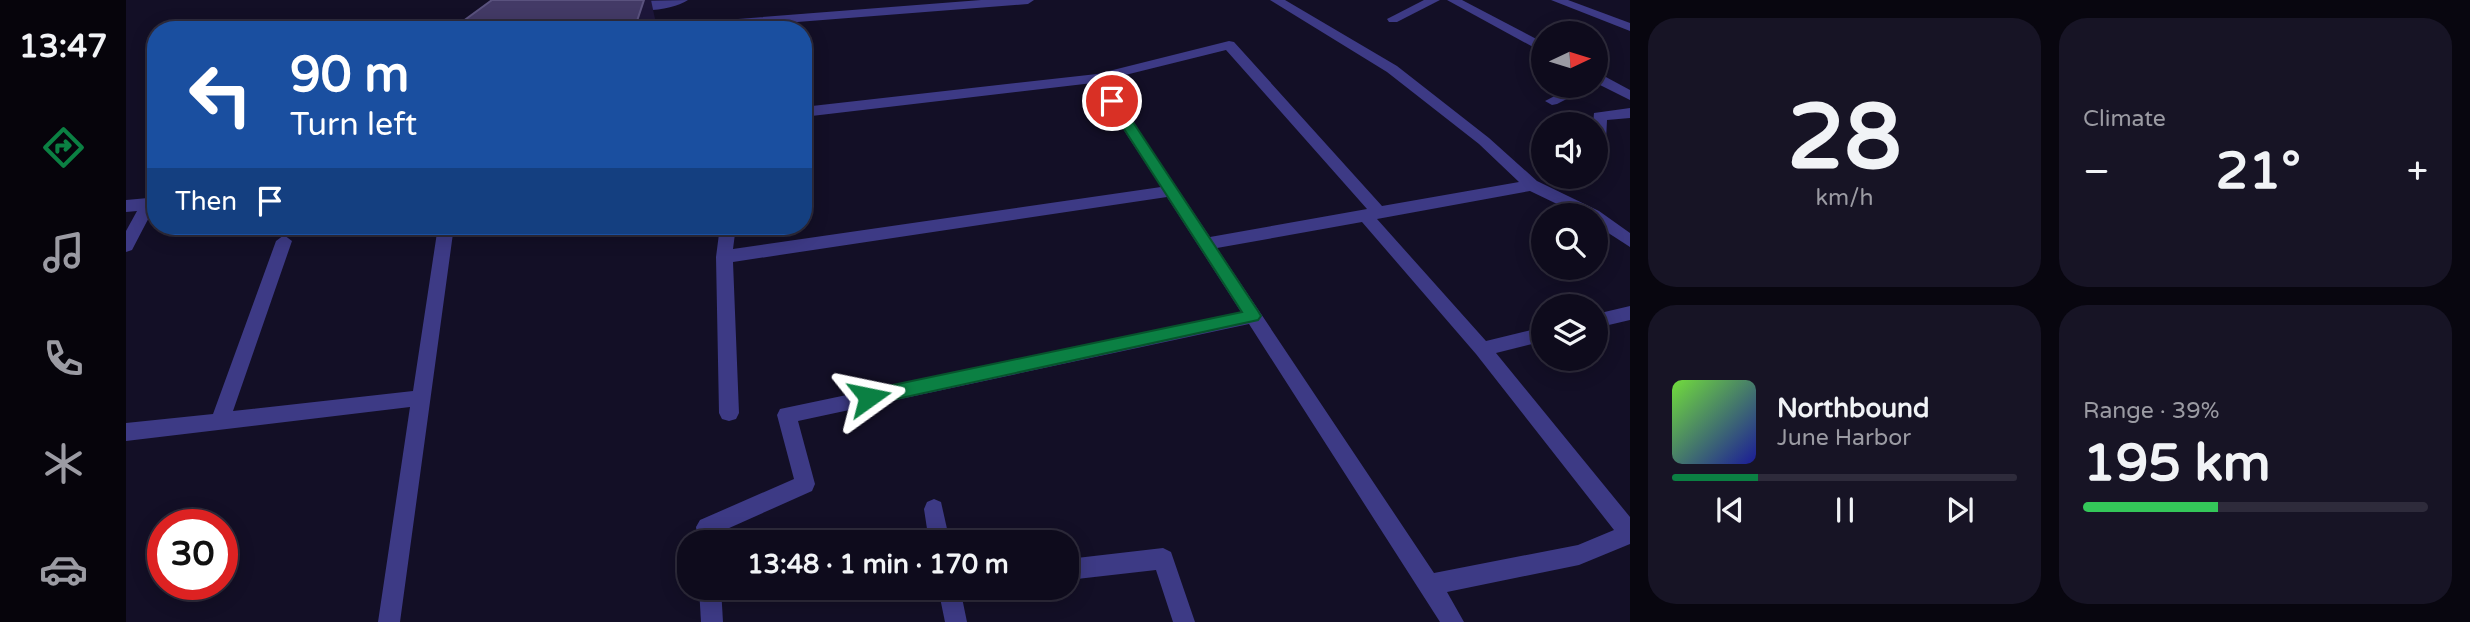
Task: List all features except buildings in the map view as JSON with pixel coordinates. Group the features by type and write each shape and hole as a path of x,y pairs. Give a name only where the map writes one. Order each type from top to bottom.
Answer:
{"street":[{"path":"611,5 662,5 682,0"},
{"path":"832,0 837,15"},
{"path":"763,21 1028,0"},
{"path":"1276,0 1392,69 1484,141 1531,184"},
{"path":"1393,19 1434,0"},
{"path":"1453,0 1531,42"},
{"path":"1557,0 1630,27"},
{"path":"812,111 1097,78 1229,45 1372,214 1629,533 1579,555 1429,585"},
{"path":"1097,78 1452,622"},
{"path":"1608,85 1630,96"},
{"path":"1552,101 1559,98"},
{"path":"1608,115 1630,113"},
{"path":"1206,244 1531,185"},
{"path":"1540,189 1568,203"},
{"path":"724,257 1172,191"},
{"path":"126,206 147,204"},
{"path":"126,246 147,206"},
{"path":"1608,226 1630,241"},
{"path":"390,622 445,235"},
{"path":"727,235 724,257 729,413"},
{"path":"220,421 284,241"},
{"path":"1608,318 1630,313"},
{"path":"718,530 805,484 787,415 1253,316"},
{"path":"1482,349 1531,337"},
{"path":"126,432 422,398"},
{"path":"934,509 938,530"},
{"path":"1079,569 1163,559 1184,622"},
{"path":"711,600 712,622"},
{"path":"951,600 956,622"}],"route":[{"path":"869,397 1253,316 1112,101"}]}
